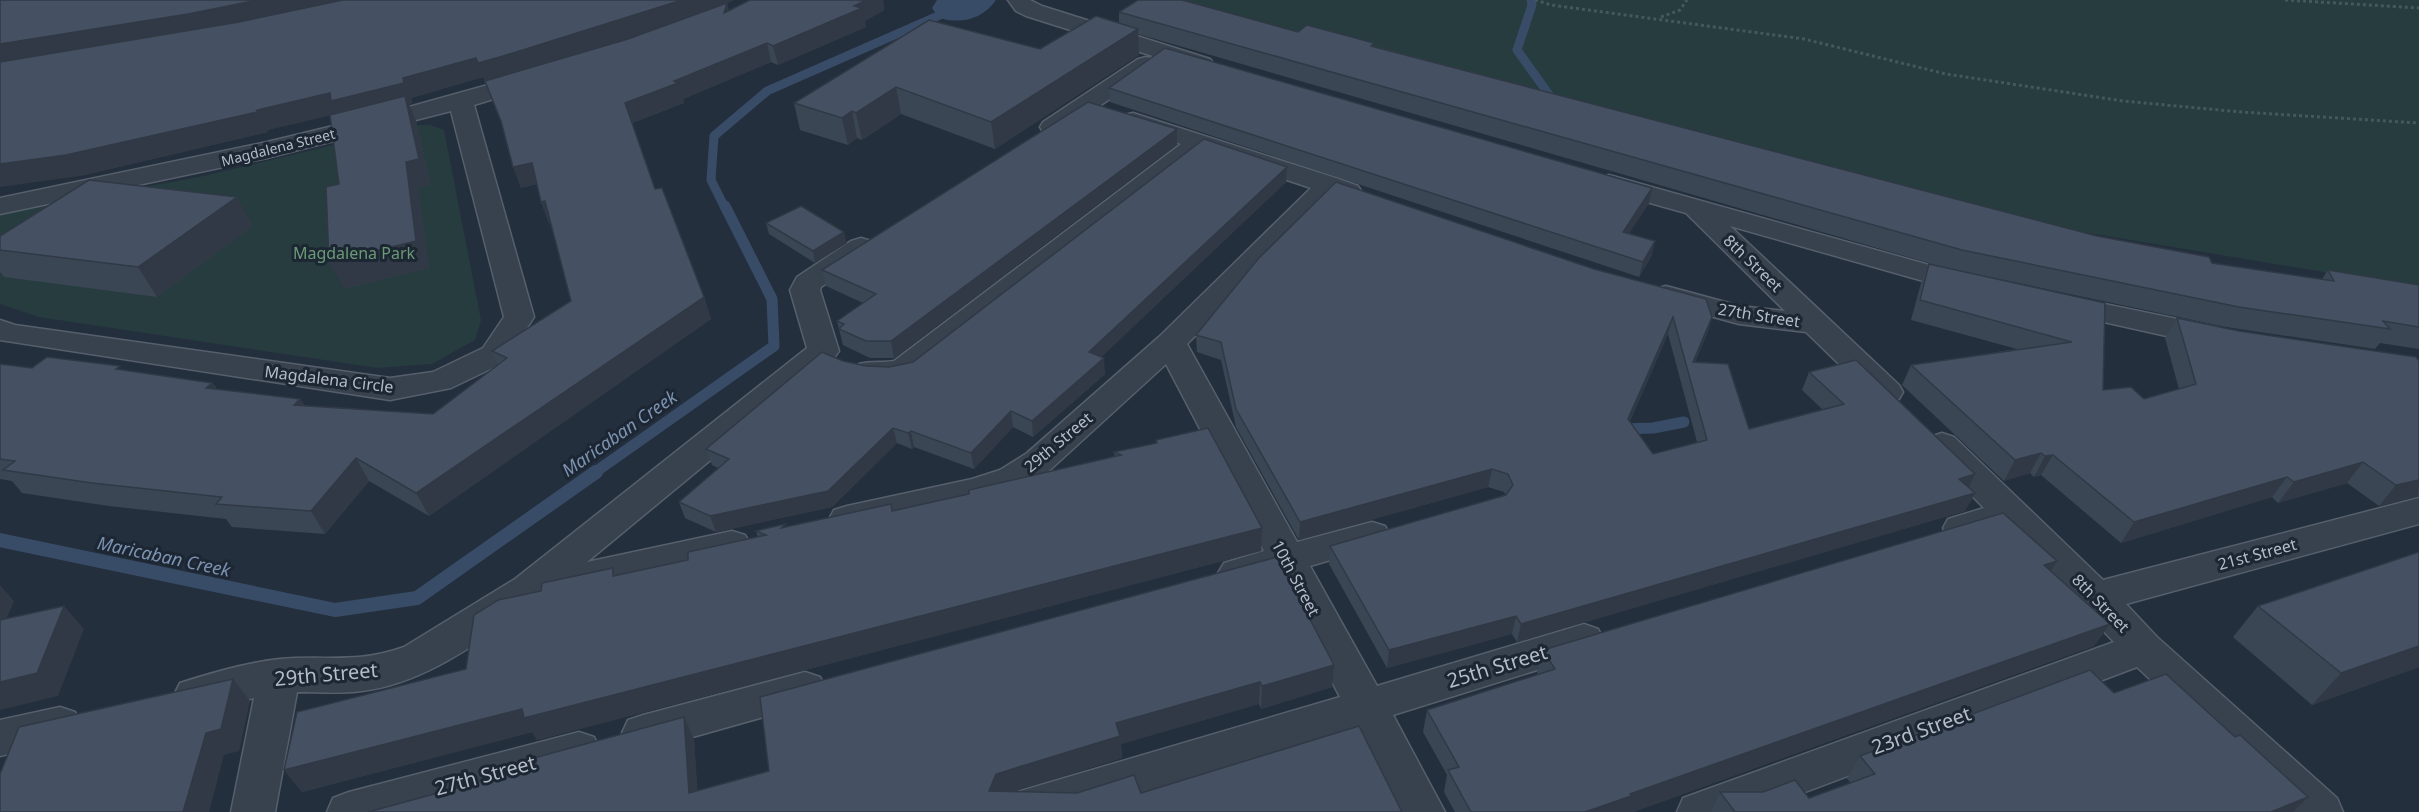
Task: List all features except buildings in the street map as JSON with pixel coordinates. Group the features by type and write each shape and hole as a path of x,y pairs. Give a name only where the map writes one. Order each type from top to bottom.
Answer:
{"street":[{"path":"1019,1 1034,11 1219,69"},
{"path":"1025,143 1086,105 1162,52"},
{"name":"Magdalena Street","path":"0,206 188,169 462,101 553,73"},
{"name":"Magdalena Circle","path":"0,329 8,333 390,389 440,381 494,355 519,317 462,101"},
{"path":"1086,105 1201,141 1375,201"},
{"path":"884,233 807,283 805,290 823,351 862,370 882,373 904,369 1201,141"},
{"name":"8th Street","path":"1582,175 1696,208 2012,513 2143,648 2321,812"},
{"name":"29th Street","path":"815,526 975,492 1012,479 1040,461 1171,342 1330,186"},
{"path":"1696,208 1948,280 1994,290"},
{"name":"27th Street","path":"1636,287 1739,315 1817,324"},
{"path":"2029,297 2248,342"},
{"name":"10th Street","path":"1171,342 1423,812"},
{"name":"29th Street","path":"163,702 279,676 361,675 389,669 418,658 529,589 823,351"},
{"name":"21st Street","path":"2096,597 2419,511"},
{"path":"1932,536 2012,513"},
{"path":"1206,582 1410,524"},
{"name":"29th Street","path":"529,589 758,539"},
{"name":"25th Street","path":"1017,812 1615,631"},
{"name":"23rd Street","path":"1699,812 2143,648"},
{"path":"253,812 279,676"},
{"name":"27th Street","path":"349,812 835,681"},
{"path":"0,738 93,717"}],"path":[{"path":"1535,0 1551,5 1804,39 1946,74 2123,101 2241,112 2419,123"},
{"path":"1658,18 1680,10 1687,0"},
{"path":"2286,0 2419,8"}],"green space":[{"path":"1178,0 2419,0 2419,288 1945,209"},
{"name":"Magdalena Park","path":"417,125 430,125 444,130 481,320 475,340 432,364 377,368 39,317 0,304 0,213 199,177"}],"waterway":[{"name":"Maricaban Creek","path":"725,208 711,180 714,136 767,91 956,8 953,0"},
{"path":"956,8 972,0"},
{"path":"1531,0 1532,5 1517,50 1555,103"},
{"name":"Maricaban Creek","path":"594,473 774,346 772,299 725,206"},
{"path":"1620,429 1653,428 1684,422"},
{"name":"Maricaban Creek","path":"0,540 335,610 417,598 596,472"}]}
